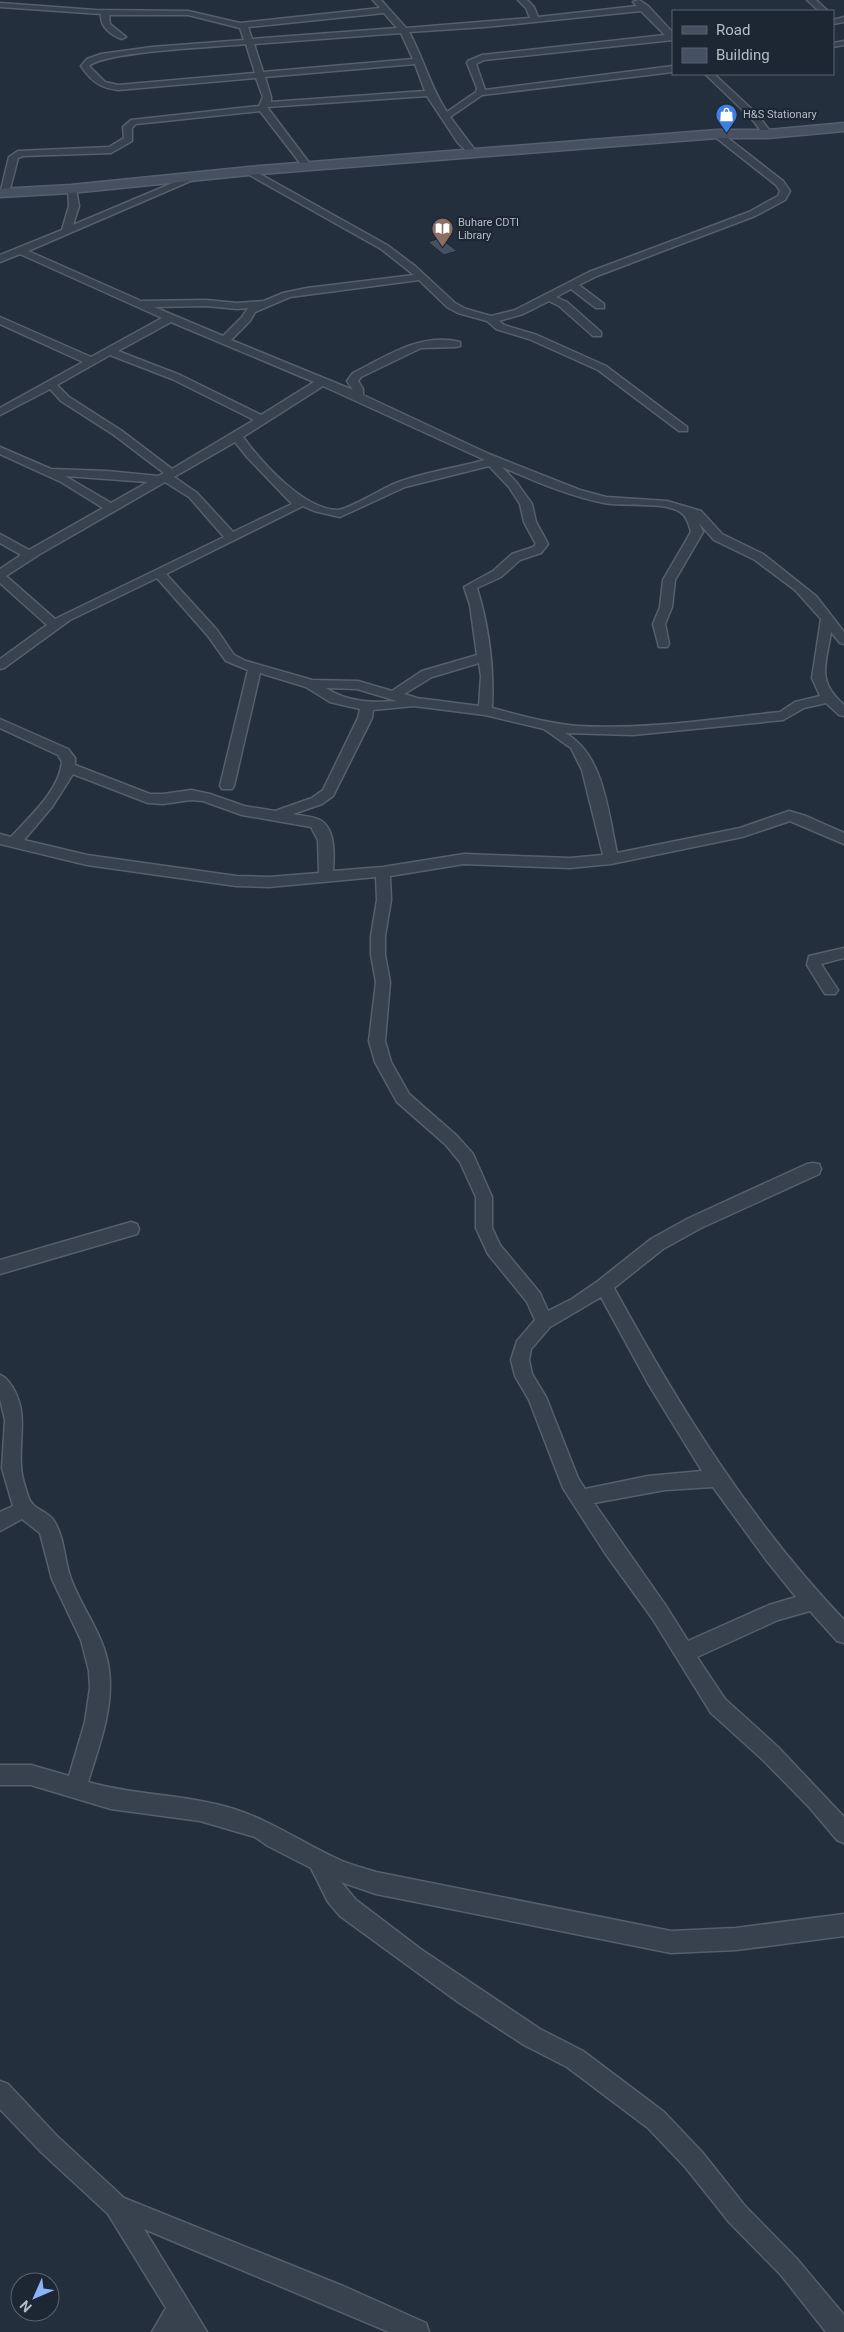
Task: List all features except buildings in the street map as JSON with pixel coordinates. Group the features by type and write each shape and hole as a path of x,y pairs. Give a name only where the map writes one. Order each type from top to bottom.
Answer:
{"main road":[{"path":"2,193 70,189 248,171 472,153 717,134 768,134 844,127"}],"street":[{"path":"28,8 35,0"},
{"path":"377,0 404,31 414,48 430,93 461,141 472,153"},
{"path":"522,0 530,7 535,20"},
{"path":"635,0 672,37"},
{"path":"810,0 823,10"},
{"path":"0,6 105,12 188,13 240,25 387,10"},
{"path":"419,61 115,88 99,84 85,66 90,60 126,53 535,20 645,8"},
{"path":"105,12 104,24 122,38"},
{"path":"834,21 844,19"},
{"path":"240,25 246,30 267,97 263,106"},
{"path":"480,93 481,88 471,63 482,58 672,37"},
{"path":"445,116 480,93 672,70"},
{"path":"710,75 755,117 768,134"},
{"path":"2,193 14,157 21,153 111,150 129,139 127,127 134,122 263,106 430,93"},
{"path":"263,106 307,166"},
{"path":"248,171 361,233 392,253 451,304 462,310 491,319 506,318 593,274 752,214 782,198 785,191 780,183 717,134"},
{"path":"0,259 197,176"},
{"path":"66,232 74,206 70,189"},
{"path":"21,251 170,318 358,396 488,459 576,494 606,500 682,507 697,513 718,537 760,557 812,599 844,640"},
{"path":"225,340 246,319 251,310 268,302 307,290 336,289 422,277"},
{"path":"572,285 600,306"},
{"path":"549,297 564,304 597,334"},
{"path":"138,304 206,303 237,306 268,302"},
{"path":"2,409 170,318"},
{"path":"491,319 500,327 533,337 602,368 683,429"},
{"path":"0,320 91,361"},
{"path":"358,396 358,389 352,381 357,375 418,345 432,343 456,344"},
{"path":"108,351 176,377 262,420"},
{"path":"55,625 0,575 166,474 237,436 321,382"},
{"path":"51,384 65,399 118,432 197,499 231,537"},
{"path":"237,436 251,455 296,499 318,509 340,514 401,485 488,459"},
{"path":"0,450 49,472 111,508"},
{"path":"485,711 487,676 476,605 470,587 497,574 516,558 537,550 542,544 530,522 526,504 513,485 488,459"},
{"path":"49,472 166,474"},
{"path":"0,666 55,625 85,607 290,510 298,504 296,499"},
{"path":"663,644 659,624 666,607 669,580 697,532 691,516 682,507"},
{"path":"0,538 29,556"},
{"path":"159,573 212,633 230,658 255,668 311,684 358,685 416,702 485,711 547,726 610,732 783,716 804,704 829,698"},
{"path":"827,618 818,678 819,686 844,712"},
{"path":"394,695 427,674 484,658"},
{"path":"226,786 255,668"},
{"path":"311,684 334,698 347,702 402,705 416,702"},
{"path":"274,816 308,805 328,793 365,718 367,704"},
{"path":"0,723 63,752 69,760 69,768 61,784 15,842"},
{"path":"547,726 572,742 582,753 597,798 611,859"},
{"path":"69,768 148,798 163,799 191,795 205,797 242,810 306,820 320,826 326,849 326,876"},
{"path":"0,839 87,860 236,881 269,882 383,872 464,859 570,863 611,859 733,834 762,827 790,816 801,819 844,839"},
{"path":"383,872 384,900 378,936 378,955 383,982 377,1042 383,1062 403,1098 451,1140 467,1158 484,1197 484,1228 494,1249 534,1298 544,1322"},
{"path":"830,990 814,965 814,960 844,953"},
{"path":"813,1169 695,1223 657,1244 578,1304 544,1322 523,1346 520,1360 524,1376 537,1397 570,1482 612,1546 636,1577 718,1706 771,1754 816,1800 844,1833"},
{"path":"0,1267 131,1229"},
{"path":"604,1286 671,1408 716,1479 743,1517 811,1602 844,1634"},
{"path":"0,1383 8,1394 15,1412 12,1453 13,1478 24,1509 38,1517 48,1527 56,1562 65,1589 85,1626 97,1655 100,1681 98,1709 92,1739 76,1787"},
{"path":"580,1498 653,1482 716,1479"},
{"path":"0,1522 24,1509"},
{"path":"684,1652 776,1611 811,1602"},
{"path":"0,1775 31,1775 111,1799 200,1811 232,1818 261,1829 275,1839 337,1870 397,1888 671,1942 736,1939 844,1924"},
{"path":"318,1860 336,1894 348,1908 414,1958 466,1994 532,2037 575,2059 656,2120 694,2160 737,2214 789,2267 842,2332"},
{"path":"0,2092 48,2144 116,2206 195,2332"},
{"path":"116,2206 334,2295 417,2332"},
{"path":"164,2332 180,2310"}],"place":[{"name":"H&S Stationary","path":"727,133"},
{"name":"Buhare CDTI Library","path":"442,247"}]}
